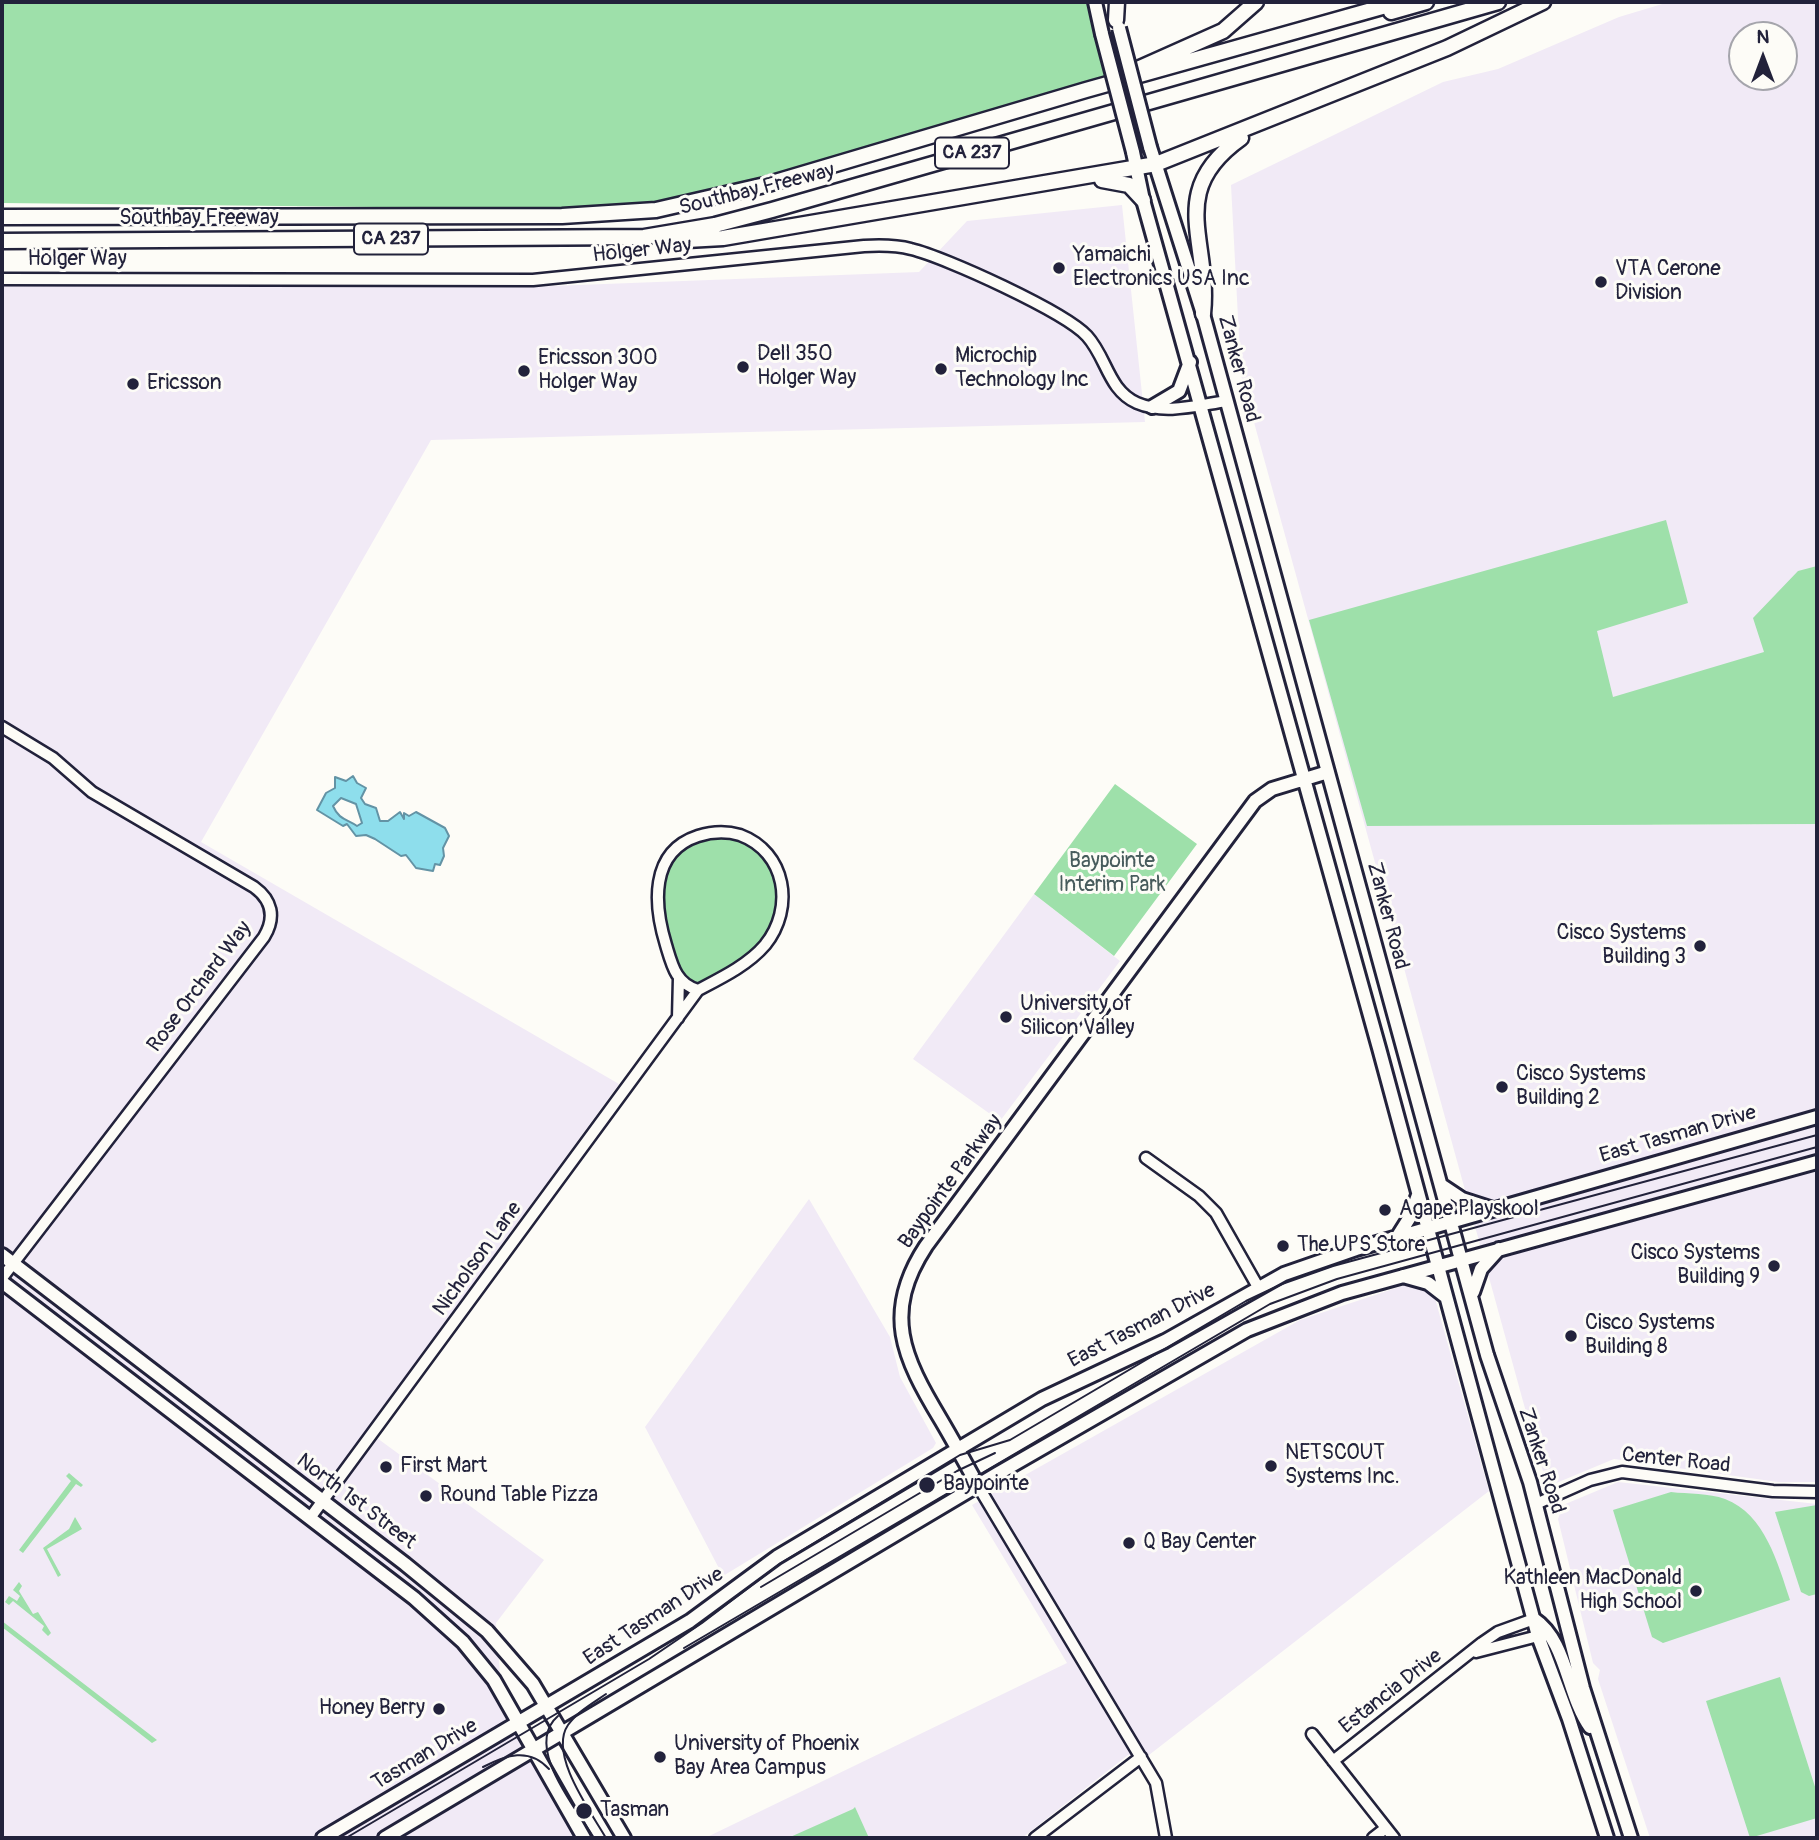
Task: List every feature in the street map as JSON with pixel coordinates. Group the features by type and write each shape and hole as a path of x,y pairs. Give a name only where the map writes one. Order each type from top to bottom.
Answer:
{"highway":[{"path":"1114,2 1117,24"},
{"path":"1086,90 1201,43 1240,19 1256,2"},
{"name":"Southbay Freeway","path":"2,218 607,215 710,200 1400,2"},
{"path":"410,216 428,222 452,223 634,221 705,208 1426,2"},
{"name":"Southbay Freeway","path":"2,241 644,237 715,225 772,210 1498,2"},
{"path":"644,237 670,241 723,238 1136,170 1258,126 1447,48 1543,2"},
{"path":"1203,314 1205,290 1195,215 1200,187 1213,161 1258,126"},
{"path":"1073,180 1123,183 1133,188 1143,200"}],"main road":[{"name":"Zanker Road","path":"1095,2 1143,200 1190,362 1538,1636 1569,1719 1607,1838"},
{"name":"Zanker Road","path":"1117,24 1150,147 1203,314 1498,1392 1536,1504 1576,1665 1631,1838"},
{"path":"1152,407 1179,391 1190,362"},
{"name":"Baypointe Parkway","path":"978,1486 904,1352 900,1313 903,1294 916,1260 1255,801 1272,789 1328,772"},
{"name":"East Tasman Drive","path":"546,1706 690,1621 785,1552 1052,1393 1165,1341 1258,1287 1306,1265 1398,1236 1661,1159 1817,1117"},
{"path":"385,1838 978,1486 1247,1330 1327,1297 1402,1275 1817,1163"},
{"path":"1441,1185 1462,1199 1493,1210"},
{"path":"1398,1236 1410,1217 1418,1195"},
{"path":"1473,1293 1481,1269 1502,1247"},
{"name":"North 1st Street","path":"2,1255 482,1626 518,1665 546,1706 624,1838"},
{"path":"1402,1275 1428,1283 1446,1297"},
{"name":"North 1st Street","path":"2,1280 414,1598 455,1634 494,1681 584,1838"},
{"path":"1534,1619 1547,1628 1580,1712 1601,1741"},
{"name":"Tasman Drive","path":"323,1838 546,1706"}],"street":[{"name":"Holger Way","path":"2,279 533,280 864,246 896,246 933,256 1064,318 1087,336 1121,392 1140,404 1152,407 1227,401"},
{"name":"Rose Orchard Way","path":"2,727 53,758 107,802 254,887 262,893 271,909 269,929 264,937 2,1280"},
{"name":"Nicholson Lane","path":"310,1518 677,1022 698,990 747,962 766,944 779,917 783,895 780,872 770,853 750,839 719,832 701,835 684,841 661,870 656,900 662,930 679,978 681,1004 677,1022"},
{"path":"679,978 685,985 698,990"},
{"path":"1146,1158 1216,1213 1258,1287"},
{"name":"Center Road","path":"1536,1504 1599,1476 1622,1472 1754,1489 1817,1492"},
{"name":"Baypointe Parkway","path":"978,1486 1141,1757 1160,1795 1166,1838"},
{"name":"Estancia Drive","path":"1333,1761 1498,1632 1534,1619"},
{"name":"Estancia Drive","path":"1472,1653 1538,1636"},
{"path":"1312,1734 1394,1838"},
{"path":"1035,1838 1141,1757"},
{"path":"1373,1838 1386,1828"}],"shaded area":[{"name":"VTA Cerone Division","path":"1669,2 1817,2 1817,636 1652,825 1817,824 1817,1482 1778,1482 1614,1459 1549,1486 1540,1463 1241,375 1231,185 1443,82 1498,69 1619,17"},
{"path":"1122,205 1145,422 431,440 201,842 619,1084 366,1430 544,1560 496,1623 503,1712 576,1838 2,1838 2,286 526,287 919,272 967,221"},
{"path":"1034,894 1120,961 1000,1121 913,1059"},
{"path":"809,1199 890,1337 900,1377 936,1443 933,1448 723,1576 645,1427"},
{"path":"1429,1277 1489,1491 1149,1755 1128,1755 1022,1838 705,1838 1067,1663 972,1505 1300,1320"},
{"name":"Kathleen MacDonald High School","path":"1618,1482 1817,1504 1817,1838 1650,1838 1598,1679 1600,1670 1593,1663 1558,1519 1563,1505"}],"green space":[{"path":"2,2 1089,2 1109,83 656,210 2,203"},
{"path":"1666,520 1688,603 1597,631 1613,697 1764,652 1753,618 1798,571 1817,566 1817,824 1367,826 1309,620"},
{"name":"Baypointe Interim Park","path":"1115,784 1197,844 1114,956 1034,894"},
{"path":"720,835 746,841 764,852 774,866 779,901 773,924 762,944 740,962 699,986 685,977 674,961 667,941 662,895 666,873 675,855 688,843"},
{"path":"69,1473 83,1485 81,1487 76,1484 23,1553 19,1550 71,1481 66,1476"},
{"path":"1671,1492 1719,1497 1739,1506 1760,1528 1768,1542 1790,1600 1663,1643 1652,1637 1613,1510"},
{"path":"1817,1505 1817,1594 1809,1596 1801,1592 1775,1512"},
{"path":"75,1517 82,1529 47,1549 61,1575 58,1577 43,1548 69,1529"},
{"path":"19,1582 22,1586 19,1591 33,1614 38,1612 51,1633 48,1636 42,1630 44,1626 13,1601 9,1605 5,1602 9,1596 17,1601 20,1596 13,1590"},
{"path":"2,1621 157,1740 152,1743 2,1627"},
{"path":"1780,1677 1817,1793 1817,1818 1750,1838 1706,1701"},
{"path":"855,1807 869,1838 788,1838 853,1809"}],"water":[{"path":"353,776 357,783 366,788 361,798 365,804 376,808 380,821 388,821 400,812 404,819 404,813 409,816 416,812 445,828 449,836 443,848 444,856 440,865 435,864 433,871 416,868 406,855 401,856 366,835 356,836 347,824 343,826 317,810 326,793 335,788 335,777 346,781","holes":["341,798 356,804 362,823 357,826 341,817 333,806"]}],"tram line":[{"path":"346,1838 649,1659 781,1563 960,1455 1010,1440 1246,1301 1282,1284 1333,1266 1817,1135"},
{"path":"684,1648 1270,1304 1337,1279 1817,1147"},
{"path":"761,1587 957,1471 995,1453"},
{"path":"606,1694 576,1716 563,1737 567,1767 606,1838"},
{"path":"558,1716 549,1729 546,1744 549,1760 565,1794 594,1838"},
{"path":"483,1767 517,1755 533,1758 549,1769"}],"place":[{"name":"Yamaichi Electronics USA Inc","path":"1059,268"},
{"name":"VTA Cerone Division","path":"1601,282"},
{"name":"Dell 350 Holger Way","path":"743,367"},
{"name":"Microchip Technology Inc","path":"941,369"},
{"name":"Ericsson 300 Holger Way","path":"524,371"},
{"name":"Ericsson","path":"133,384"},
{"name":"Cisco Systems Building 3","path":"1700,946"},
{"name":"University of Silicon Valley","path":"1006,1017"},
{"name":"Cisco Systems Building 2","path":"1502,1087"},
{"name":"Agape Playskool","path":"1385,1210"},
{"name":"The UPS Store","path":"1283,1246"},
{"name":"Cisco Systems Building 9","path":"1774,1266"},
{"name":"Cisco Systems Building 8","path":"1571,1336"},
{"name":"NETSCOUT Systems Inc.","path":"1271,1466"},
{"name":"First Mart","path":"386,1467"},
{"name":"Baypointe","path":"927,1485"},
{"name":"Round Table Pizza","path":"426,1496"},
{"name":"Q Bay Center","path":"1129,1543"},
{"name":"Kathleen MacDonald High School","path":"1696,1591"},
{"name":"Honey Berry","path":"439,1709"},
{"name":"University of Phoenix Bay Area Campus","path":"660,1757"},
{"name":"Tasman","path":"584,1811"}]}
